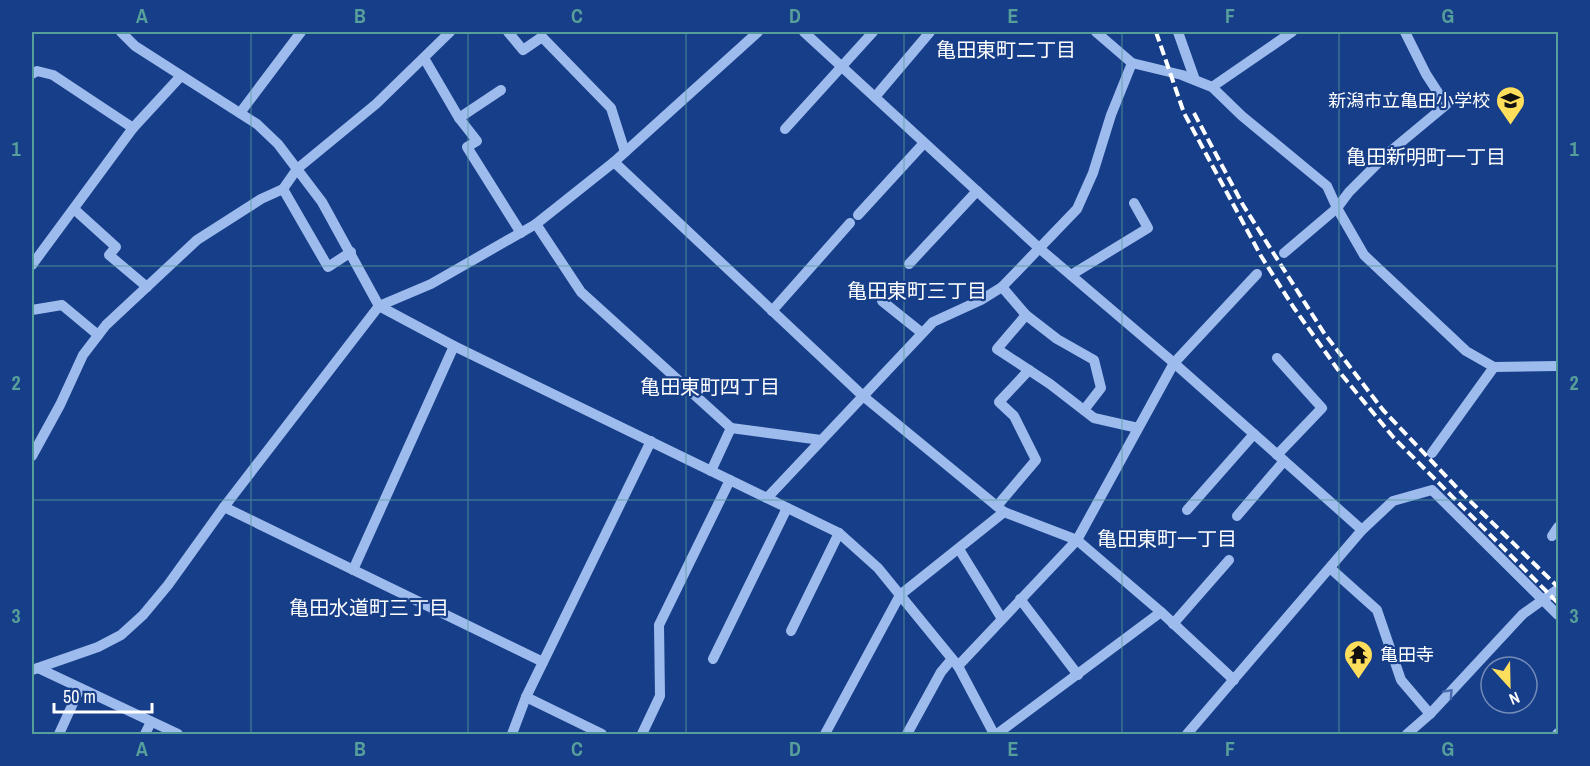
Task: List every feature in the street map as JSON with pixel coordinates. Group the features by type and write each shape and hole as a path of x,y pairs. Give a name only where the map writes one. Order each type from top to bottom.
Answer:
{"street":[{"path":"121,32 135,46 180,77 257,124 278,144 322,202 379,306 454,346 839,533 878,568 955,663 995,735 1161,612"},
{"path":"240,113 301,32"},
{"path":"32,456 60,405 83,355 106,325 197,240 261,199 283,189 297,169 376,104 450,32"},
{"path":"508,32 523,51 542,37 611,108 625,152"},
{"path":"35,669 98,647 122,635 143,615 379,306 431,284 536,224 614,162 758,32"},
{"path":"804,32 1039,248 1174,363 1362,530"},
{"path":"785,129 873,32"},
{"path":"875,97 930,32"},
{"path":"1096,32 1132,63 1182,75 1212,87 1242,116 1327,186 1364,255 1466,351 1494,367 1558,366"},
{"path":"1178,32 1195,81"},
{"path":"1212,87 1292,32"},
{"path":"1284,253 1337,208 1349,192 1387,154 1446,105 1426,74 1405,32"},
{"path":"424,58 459,118 477,141 467,147 521,233"},
{"path":"767,498 933,322 981,300 1002,287 1077,209 1093,173 1111,115 1132,63"},
{"path":"32,74 37,71 53,75 133,128"},
{"path":"32,265 133,128 180,77"},
{"path":"459,118 501,90"},
{"path":"772,310 924,143"},
{"path":"614,162 863,396 1000,509 1077,540 1161,612 1234,680"},
{"path":"283,189 328,267 351,252"},
{"path":"909,264 977,191"},
{"path":"1071,275 1148,228 1134,203"},
{"path":"74,209 116,247 109,255 147,287"},
{"path":"536,224 581,292 731,428 821,440"},
{"path":"907,735 941,672 955,663 1002,619 1077,540 1174,363 1257,274"},
{"path":"1002,287 1026,315 1057,339 1094,360 1101,388 1084,410"},
{"path":"882,301 922,333"},
{"path":"32,310 62,305 98,335"},
{"path":"1026,315 997,349 1094,418 1138,429"},
{"path":"353,570 454,346"},
{"path":"1237,516 1322,408 1277,358"},
{"path":"1432,453 1494,367"},
{"path":"825,735 900,595 959,549 1000,509 1036,460 1014,416 999,402 1029,370"},
{"path":"711,471 731,428"},
{"path":"1186,510 1254,434"},
{"path":"512,735 526,697 651,441"},
{"path":"642,735 660,696 659,625 730,480"},
{"path":"1186,735 1362,530 1393,501 1432,490 1558,615"},
{"path":"224,507 543,662"},
{"path":"713,659 786,508"},
{"path":"791,631 839,533"},
{"path":"959,549 1002,619"},
{"path":"1173,624 1229,560"},
{"path":"1330,568 1377,610 1401,680 1430,714"},
{"path":"1407,735 1430,714 1523,614 1558,590"},
{"path":"1020,599 1078,675"},
{"path":"35,669 178,735"},
{"path":"59,735 80,688"},
{"path":"526,697 602,735"},
{"path":"145,735 151,722"}],"railway":[{"path":"1156,32 1184,113 1261,256 1294,308 1341,374 1394,438 1558,603"},
{"path":"1194,113 1243,205 1324,333 1383,410 1463,494 1558,587"}],"place":[{"name":"新潟市立亀田小学校","path":"1511,126"},
{"name":"亀田寺","path":"1359,680"}],"district":[{"name":"亀田東町二丁目","path":"1006,49"},
{"name":"亀田新明町一丁目","path":"1426,156"},
{"name":"亀田東町三丁目","path":"917,290"},
{"name":"亀田東町四丁目","path":"710,386"},
{"name":"亀田東町一丁目","path":"1167,538"},
{"name":"亀田水道町三丁目","path":"369,607"}]}
